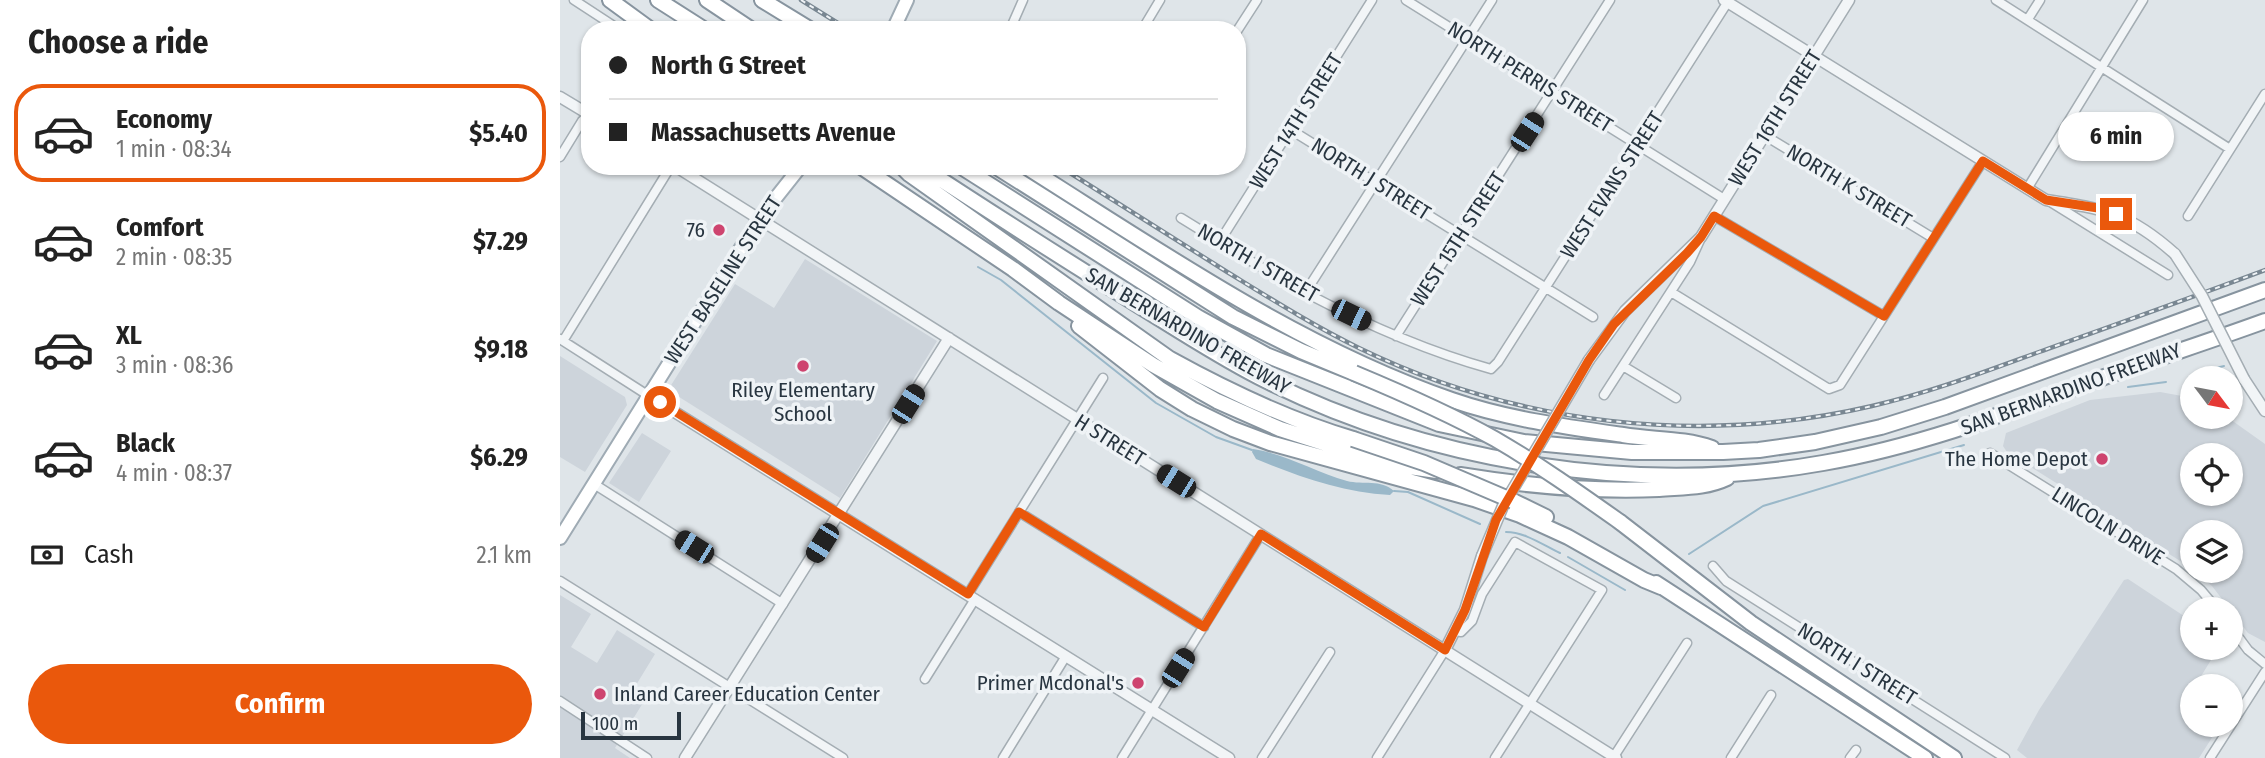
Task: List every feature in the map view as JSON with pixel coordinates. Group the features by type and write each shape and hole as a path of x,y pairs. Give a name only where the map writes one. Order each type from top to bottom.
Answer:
{"highway":[{"path":"610,0 639,21"},
{"path":"658,0 691,21"},
{"path":"707,0 739,21"},
{"path":"762,0 796,21"},
{"path":"873,175 1153,365 1217,401 1280,429 1388,464 1547,487 1616,491 1712,485 1732,475"},
{"path":"912,175 1170,359 1278,413 1424,463 1513,501 1580,535 1647,575 1661,587 1919,755"},
{"name":"SAN BERNARDINO FREEWAY","path":"934,175 1206,348 1268,381 1360,421 1428,442 1531,464 1581,470 1732,475 1825,463 1917,442 1975,425 2265,321"},
{"name":"SAN BERNARDINO FREEWAY","path":"974,175 1199,318 1266,355 1439,424 1537,443 1632,452 1759,450 1815,442 1881,427 1945,407 2265,290"},
{"path":"1009,175 1204,300 1257,330 1415,399 1494,439 1554,476 1620,522 1751,623 1954,758"},
{"path":"1039,175 1179,262 1312,340 1384,373 1485,411 1626,436 1681,440 1723,452"},
{"path":"1179,262 1301,351"},
{"path":"1059,303 1060,310 1160,389 1192,409 1233,429 1270,443 1474,499 1520,515 1568,537 1661,587"},
{"path":"2249,327 2265,327"}],"main road":[{"path":"896,21 907,0"},
{"name":"WEST BASELINE STREET","path":"560,538 759,219 794,175"}],"street":[{"path":"574,0 606,21"},
{"path":"1014,21 1023,0"},
{"path":"1147,21 1160,0"},
{"path":"1243,21 1257,0"},
{"path":"1360,0 1370,3"},
{"name":"NORTH PERRIS STREET","path":"1406,0 1724,199"},
{"path":"1305,293 1492,0"},
{"name":"WEST 15TH STREET","path":"1396,337 1610,0"},
{"name":"WEST 16TH STREET","path":"1604,395 1690,262 1701,237 1724,199 1849,0"},
{"path":"1996,0 2230,149"},
{"path":"2028,19 2040,0"},
{"path":"2027,189 2143,0"},
{"path":"1727,1 2168,275"},
{"name":"WEST EVANS STREET","path":"1491,369 1546,288 1727,1"},
{"name":"WEST 14TH STREET","path":"1220,241 1370,3"},
{"path":"2188,216 2265,94"},
{"path":"560,97 581,109"},
{"path":"560,157 581,123"},
{"name":"NORTH J STREET","path":"1292,130 1593,317"},
{"name":"NORTH K STREET","path":"1764,135 1933,238"},
{"path":"1671,292 1829,389 1840,385 1983,161"},
{"path":"667,175 561,340 1229,758"},
{"name":"H STREET","path":"688,175 1614,758"},
{"path":"2046,200 2098,208 2116,214 2144,228 2175,254 2202,296 2244,379 2265,411"},
{"path":"1714,216 1884,316"},
{"name":"NORTH I STREET","path":"1181,218 1305,293 1396,337 1491,369"},
{"name":"WEST 16TH STREET","path":"1377,758 1445,650 1465,610 1482,556 1503,506 1589,360 1625,312 1701,237"},
{"path":"685,758 949,338"},
{"path":"1623,366 1676,398"},
{"path":"925,678 1019,512 1103,378"},
{"name":"LINCOLN DRIVE","path":"1990,453 2176,569 2207,597"},
{"path":"594,484 783,604"},
{"path":"1019,512 1204,627"},
{"path":"1122,758 1261,534"},
{"path":"1455,631 1461,632 1472,621 1482,594 1515,542 1602,590 1495,758"},
{"name":"NORTH I STREET","path":"1713,566 1726,581 2005,758"},
{"path":"560,581 843,758"},
{"path":"1614,758 1687,643"},
{"path":"2243,643 2265,664"},
{"path":"1262,758 1329,652"},
{"path":"1003,758 1066,656"},
{"path":"2210,758 2265,671"},
{"path":"1731,758 1772,695"},
{"path":"560,701 647,758"},
{"path":"1850,758 1856,750"}],"shaded area":[{"name":"Riley Elementary School","path":"805,259 937,341 840,498 668,390 735,284 774,308"},
{"path":"560,356 625,397 627,405 585,472 560,457"},
{"path":"2160,392 2180,396 2180,429 2244,429 2265,444 2265,642 2248,633 2243,626 2243,597 2220,597 2208,583 2243,583 2243,520 2180,520 2180,561 2007,452 2003,446 2006,433 2090,400"},
{"path":"642,433 671,451 639,502 609,483"},
{"path":"2128,579 2180,613 2180,660 2211,660 2202,674 2180,674 2180,737 2212,737 2199,758 2027,758 2017,750 2039,710 2124,580"},
{"name":"Inland Career Education Center","path":"560,595 591,614 571,647 597,663 617,630 655,654 633,690 646,698 615,748 630,758 560,758"}],"water":[{"path":"1253,449 1347,481 1383,485 1394,491 1390,495 1355,491 1322,483 1256,459"}],"waterway":[{"path":"978,267 1001,280 1156,403 1216,437 1252,450"},
{"path":"2128,387 2166,382"},
{"path":"1689,554 1763,506 1964,445"},
{"path":"1394,491 1408,492 1480,524"},
{"path":"1506,532 1527,537 1560,553"},
{"path":"1568,557 1625,590"}],"railway":[{"path":"801,0 835,21"},
{"path":"1073,175 1224,270 1359,348 1419,374 1482,395 1545,411 1610,421 1676,426 1742,425 1807,418 1872,406 1977,374 2265,270"}],"place":[{"name":"76","path":"719,230"},
{"name":"Riley Elementary School","path":"803,366"},
{"name":"The Home Depot","path":"2102,459"},
{"name":"Primer Mcdonal's","path":"1138,683"},
{"name":"Inland Career Education Center","path":"600,694"}],"route":[{"path":"660,402 968,594 1019,512 1204,627 1261,534 1445,650 1465,610 1496,520 1600,342 1636,300 1687,253 1714,216 1884,316 1983,161 2046,200 2098,208 2116,214"}]}
